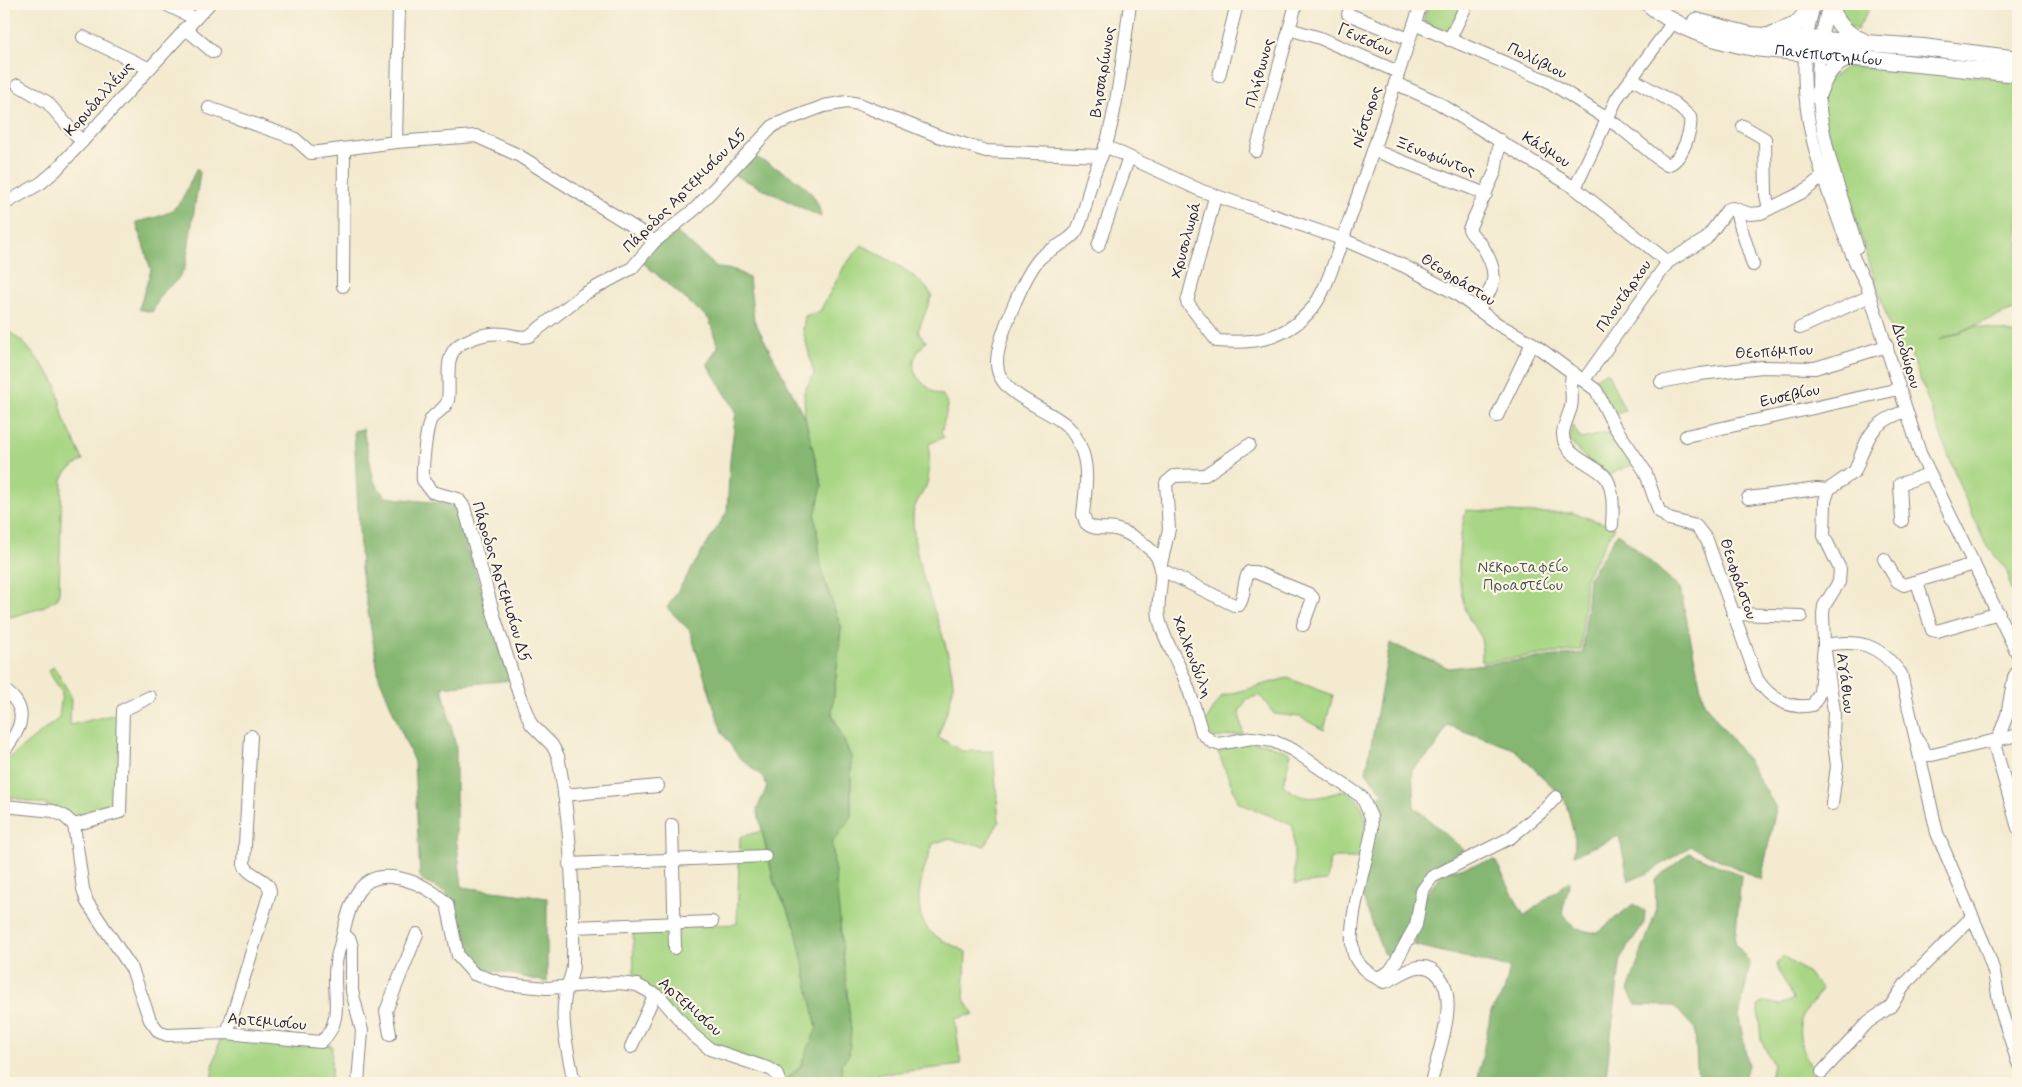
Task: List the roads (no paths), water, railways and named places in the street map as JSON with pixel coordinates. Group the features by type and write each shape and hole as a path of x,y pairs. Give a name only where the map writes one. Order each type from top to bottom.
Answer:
{"main road":[{"name":"Πανεπιστημίου","path":"1649,4 1674,21 1727,43 1812,47 1865,42 2018,59"},
{"name":"Πανεπιστημίου","path":"1649,4 1710,26 1812,47 1851,58 2018,74"},
{"path":"1760,36 1781,32 1793,26 1805,17 1815,4"},
{"path":"1830,4 1840,25 1847,33 1865,42"},
{"path":"1818,96 1824,78 1831,68 1851,58"}],"street":[{"path":"165,4 194,18"},
{"name":"Κορυδαλλέως","path":"4,204 44,181 208,4"},
{"path":"396,142 399,4"},
{"name":"Βησσαρίωνος","path":"1103,151 1130,4"},
{"path":"1220,76 1237,4"},
{"name":"Πλήθωνος","path":"1256,151 1296,4"},
{"name":"Νέστορος","path":"1342,239 1421,4"},
{"path":"1449,40 1467,4"},
{"path":"1735,209 1753,214 1761,213 1803,192 1827,174 1812,47 1815,4"},
{"path":"1812,47 1830,4"},
{"path":"1348,14 1409,39"},
{"path":"1575,188 1617,98 1674,21"},
{"name":"Πολύβιου","path":"1414,24 1548,81 1621,128 1667,164 1678,158 1690,126 1690,117 1674,103 1631,78"},
{"path":"185,28 214,52"},
{"name":"Γενεσίου","path":"1289,29 1320,38 1396,77"},
{"path":"83,36 148,68"},
{"name":"Διοδώρου","path":"1812,47 1805,94 1809,131 1827,174 1855,262 1866,283 1906,411 1929,474 2018,655"},
{"name":"Κάδμου","path":"1396,77 1575,188 1668,262"},
{"path":"18,85 47,102 82,142"},
{"name":"Πάροδος Αρτεμισίου Δ5","path":"574,1083 565,1026 565,997 573,966 570,864 564,795 556,752 531,724 512,674 464,507 458,499 432,492 423,480 428,428 431,419 446,406 448,400 447,377 453,351 457,346 491,334 523,338 529,336 584,294 628,271 644,256 654,242 695,209 774,125 836,103 859,104 938,136 986,151 1103,151"},
{"path":"209,108 294,138 311,153 396,142 476,136 518,155 643,233 654,242"},
{"path":"1743,126 1765,139 1766,195 1769,209"},
{"path":"1478,310 1493,287 1494,279 1486,254 1469,228 1495,172 1500,140"},
{"path":"343,286 344,149"},
{"name":"Ξενοφώντος","path":"1373,150 1486,194"},
{"path":"1103,151 1092,179 1077,230 1038,261 1014,306 999,347 997,370 1001,379 1008,386 1038,408 1064,423 1075,436 1084,460 1084,514 1086,523 1094,528 1114,529 1132,537 1151,550 1162,567 1234,605 1239,605 1242,600 1246,577 1249,572 1255,572 1309,594 1313,598 1302,625"},
{"name":"Θεοφράστου","path":"1103,151 1129,158 1215,196 1342,239 1404,266 1455,294 1499,326 1532,343 1596,390 1613,424 1640,460 1659,511 1669,519 1696,526 1704,534 1717,563 1757,679 1763,689 1785,704 1803,707 1813,704 1820,692 1824,645"},
{"path":"1098,246 1129,158"},
{"name":"Χρυσολωρά","path":"1215,196 1186,299 1195,314 1217,341 1244,343 1279,335 1311,311 1326,284 1342,239"},
{"path":"1735,209 1753,265"},
{"name":"Πλουτάρχου","path":"1584,380 1668,262 1703,242 1713,232 1726,211 1735,209"},
{"path":"1800,328 1870,296"},
{"path":"1498,416 1532,343"},
{"name":"Θεοπόμπου","path":"1661,382 1709,373 1762,367 1815,368 1887,346"},
{"path":"1573,372 1571,407 1563,432 1564,440 1583,462 1607,479 1612,499 1612,525"},
{"name":"Ευσεβίου","path":"1686,436 1900,389"},
{"path":"1748,498 1817,489 1828,490 1855,472 1863,446 1875,429 1885,420 1906,411"},
{"name":"Χαλκονδύλη","path":"1249,445 1205,475 1174,476 1166,483 1169,529 1162,567 1159,619 1183,675 1205,737 1218,744 1252,738 1283,744 1362,797 1371,817 1371,835 1353,921 1353,945 1355,957 1360,965 1377,978"},
{"path":"1902,521 1900,484 1929,474"},
{"name":"Αγάθιου","path":"1828,490 1825,501 1824,536 1840,569 1838,582 1824,606 1824,645 1834,711 1833,735 1837,766 1832,804"},
{"path":"1884,558 1900,584 1917,582 1974,564"},
{"path":"1917,582 1932,630 1937,631 1999,613"},
{"path":"1733,614 1801,616"},
{"path":"1824,645 1845,641 1860,643 1877,649 1890,659 1901,674 1936,833 1971,918 1987,951 1994,972 2000,1007 2015,1045 2018,1063"},
{"path":"2018,670 2014,677 2007,715 1997,740 1996,753 2018,828"},
{"path":"4,690 13,696 21,714 20,724 4,751"},
{"path":"4,806 53,811 64,816 74,825 120,812 123,710 150,697"},
{"path":"1915,740 1921,744 1927,755 1932,755 2018,735"},
{"path":"227,1033 270,892 268,884 247,870 244,864 251,736"},
{"path":"564,795 658,786"},
{"path":"1377,978 1388,972 1394,965 1416,925 1422,891 1432,877 1510,838 1546,809 1556,797"},
{"name":"Αρτεμισίου","path":"74,825 83,888 87,902 132,969 150,1020 159,1032 167,1035 227,1033 316,1043 325,1038 332,1028 337,1008 336,963 351,902 358,888 377,878 390,877 419,884 447,904 458,956 474,974 504,984 547,988 631,983 655,994 704,1045 724,1055 770,1069 778,1076 780,1083"},
{"path":"672,825 675,948"},
{"path":"570,864 765,856"},
{"path":"1822,1072 1868,1022 1890,1007 1906,983 1971,918"},
{"path":"572,927 712,922"},
{"path":"344,933 350,940 352,947 352,991 362,1031 358,1083"},
{"path":"390,1034 386,1011 417,934"},
{"path":"1377,978 1384,982 1413,968 1429,967 1436,972 1447,987 1449,1006 1431,1083"},
{"path":"631,1047 655,994"}],"park label":[{"name":"Νεκροταφείο Προαστείου","path":"1523,576"}]}
